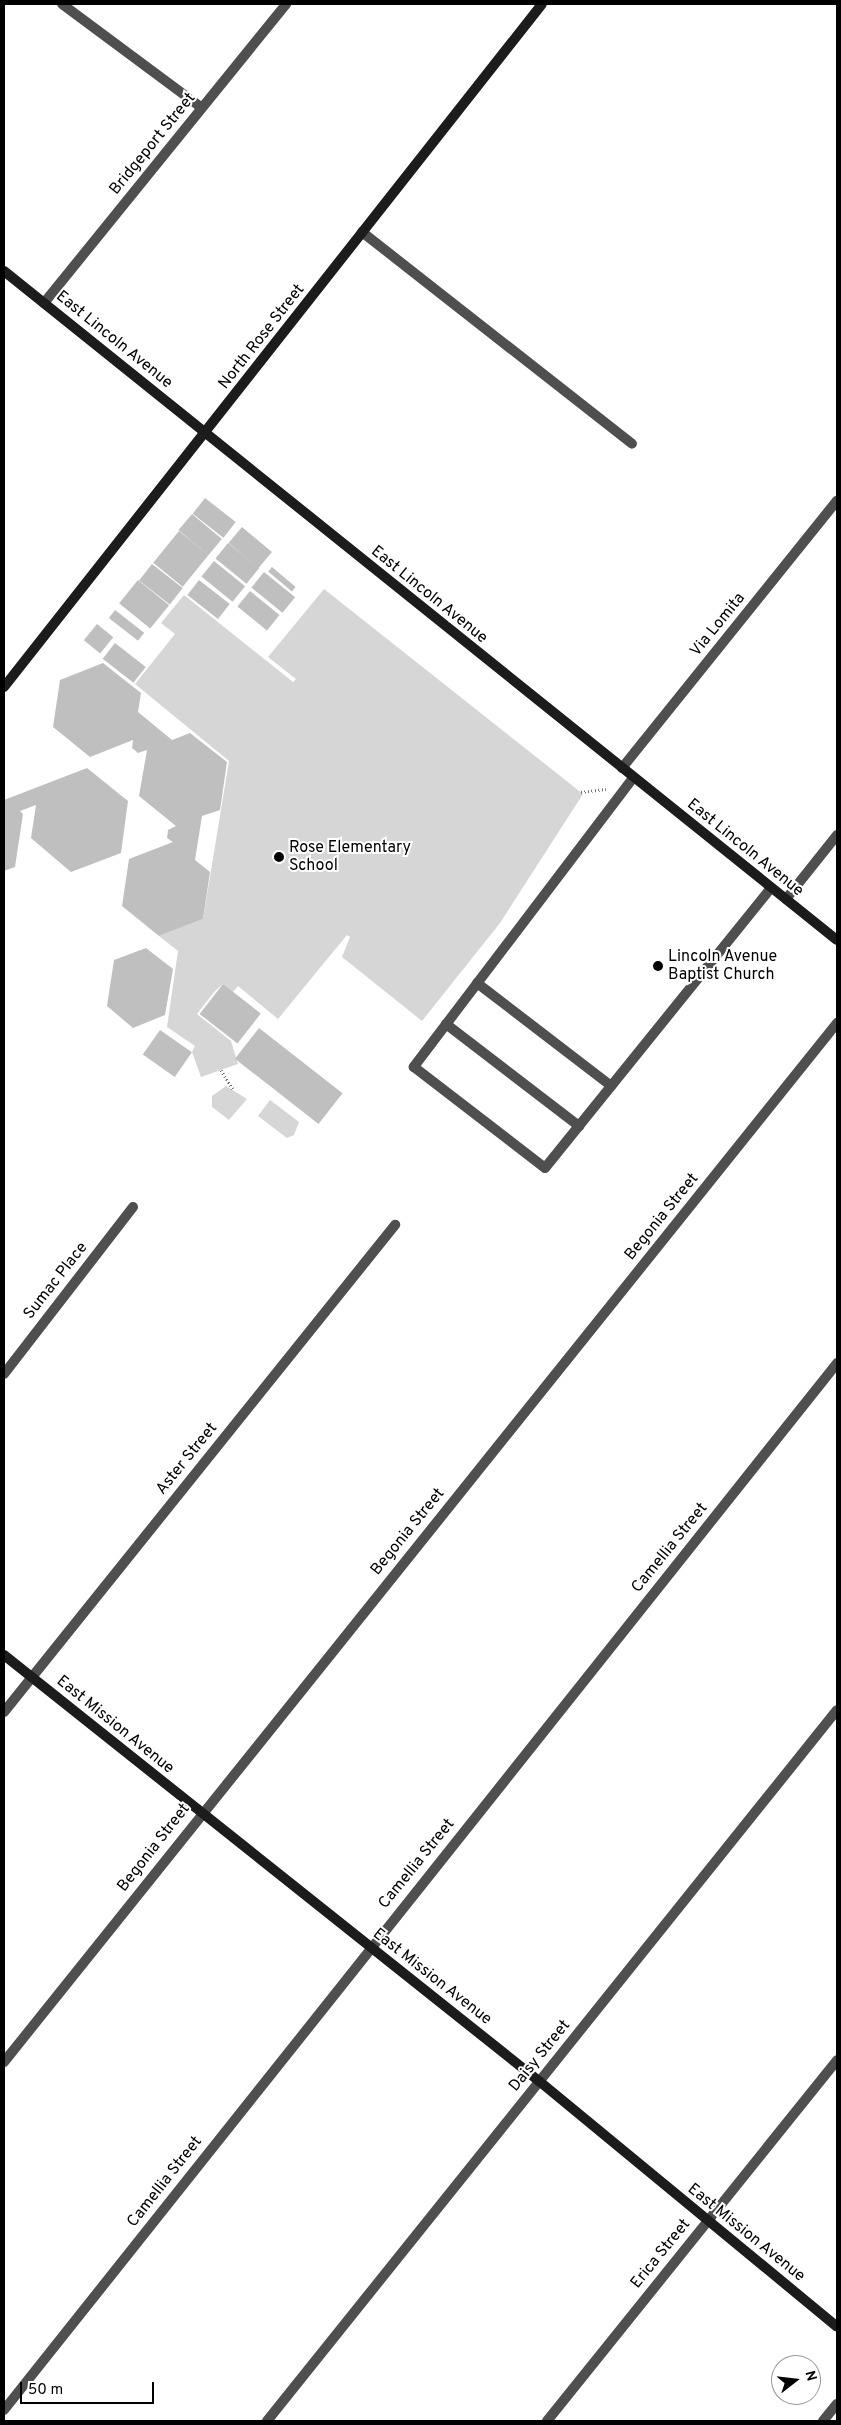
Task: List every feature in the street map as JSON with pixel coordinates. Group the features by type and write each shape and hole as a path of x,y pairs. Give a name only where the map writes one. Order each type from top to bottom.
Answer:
{"main road":[{"name":"North Rose Street","path":"4,688 207,433 362,232 542,4"},
{"name":"East Lincoln Avenue","path":"4,271 837,940"},
{"name":"East Mission Avenue","path":"4,1655 200,1814 539,2081 837,2327"}],"street":[{"path":"62,4 202,108"},
{"name":"Bridgeport Street","path":"44,303 286,4"},
{"path":"362,232 632,444"},
{"name":"Via Lomita","path":"622,768 837,500"},
{"path":"633,778 414,1067 545,1168 771,888"},
{"path":"786,900 837,835"},
{"path":"477,983 611,1086"},
{"name":"Begonia Street","path":"4,2062 200,1814 837,1023"},
{"path":"446,1024 579,1126"},
{"name":"Sumac Place","path":"4,1374 133,1207"},
{"name":"Aster Street","path":"4,1712 395,1225"},
{"name":"Camellia Street","path":"4,2410 370,1947 837,1363"},
{"name":"Daisy Street","path":"267,2421 837,1710"},
{"name":"Erica Street","path":"547,2421 837,2060"},
{"path":"823,2421 837,2404"}],"path":[{"path":"581,792 606,789"},
{"path":"221,1070 233,1089"}],"shaded area":[{"path":"324,589 583,794 500,923 422,1021 342,957 350,937 347,935 278,1019 238,986 233,992 223,984 215,991 197,1014 231,1041 238,1064 201,1077 192,1052 195,1046 167,1027 178,951 159,936 203,919 229,761 135,684 175,634 161,623 184,595 293,682 296,679 268,657"},
{"path":"226,1086 247,1099 229,1120 212,1107 212,1096"},
{"path":"270,1100 299,1122 294,1135 287,1138 258,1116"}],"building":[{"path":"205,498 236,522 223,538 193,514"},
{"path":"192,514 222,539 208,555 179,530"},
{"path":"242,527 272,552 258,568 229,543"},
{"path":"179,531 209,555 183,587 153,563"},
{"path":"228,543 259,568 246,584 215,559"},
{"path":"214,561 245,586 232,602 201,577"},
{"path":"152,564 183,588 170,605 139,581"},
{"path":"272,567 296,587 292,592 268,572"},
{"path":"264,572 295,597 282,613 251,588"},
{"path":"138,580 169,605 150,628 119,603"},
{"path":"199,580 230,604 218,619 187,595"},
{"path":"250,591 280,615 267,630 237,607"},
{"path":"115,610 144,633 138,641 109,618"},
{"path":"97,624 113,637 100,654 84,640"},
{"path":"115,643 146,667 133,683 103,659"},
{"path":"103,663 141,693 138,712 172,740 190,733 227,762 220,810 202,816 195,860 210,872 203,919 159,936 122,906 129,859 173,842 167,838 168,830 176,826 139,796 147,750 138,753 132,748 133,740 90,757 53,727 60,680"},
{"path":"87,768 128,801 121,853 71,872 31,838 36,805 20,811 23,814 15,867 4,871 4,800"},
{"path":"146,948 173,969 165,1015 133,1028 107,1006 114,960"},
{"path":"223,984 261,1014 237,1043 200,1014"},
{"path":"259,1028 343,1093 319,1124 235,1059"},
{"path":"160,1030 192,1052 175,1077 143,1055"}],"place":[{"name":"Rose Elementary School","path":"279,857"},
{"name":"Lincoln Avenue Baptist Church","path":"658,966"}]}
